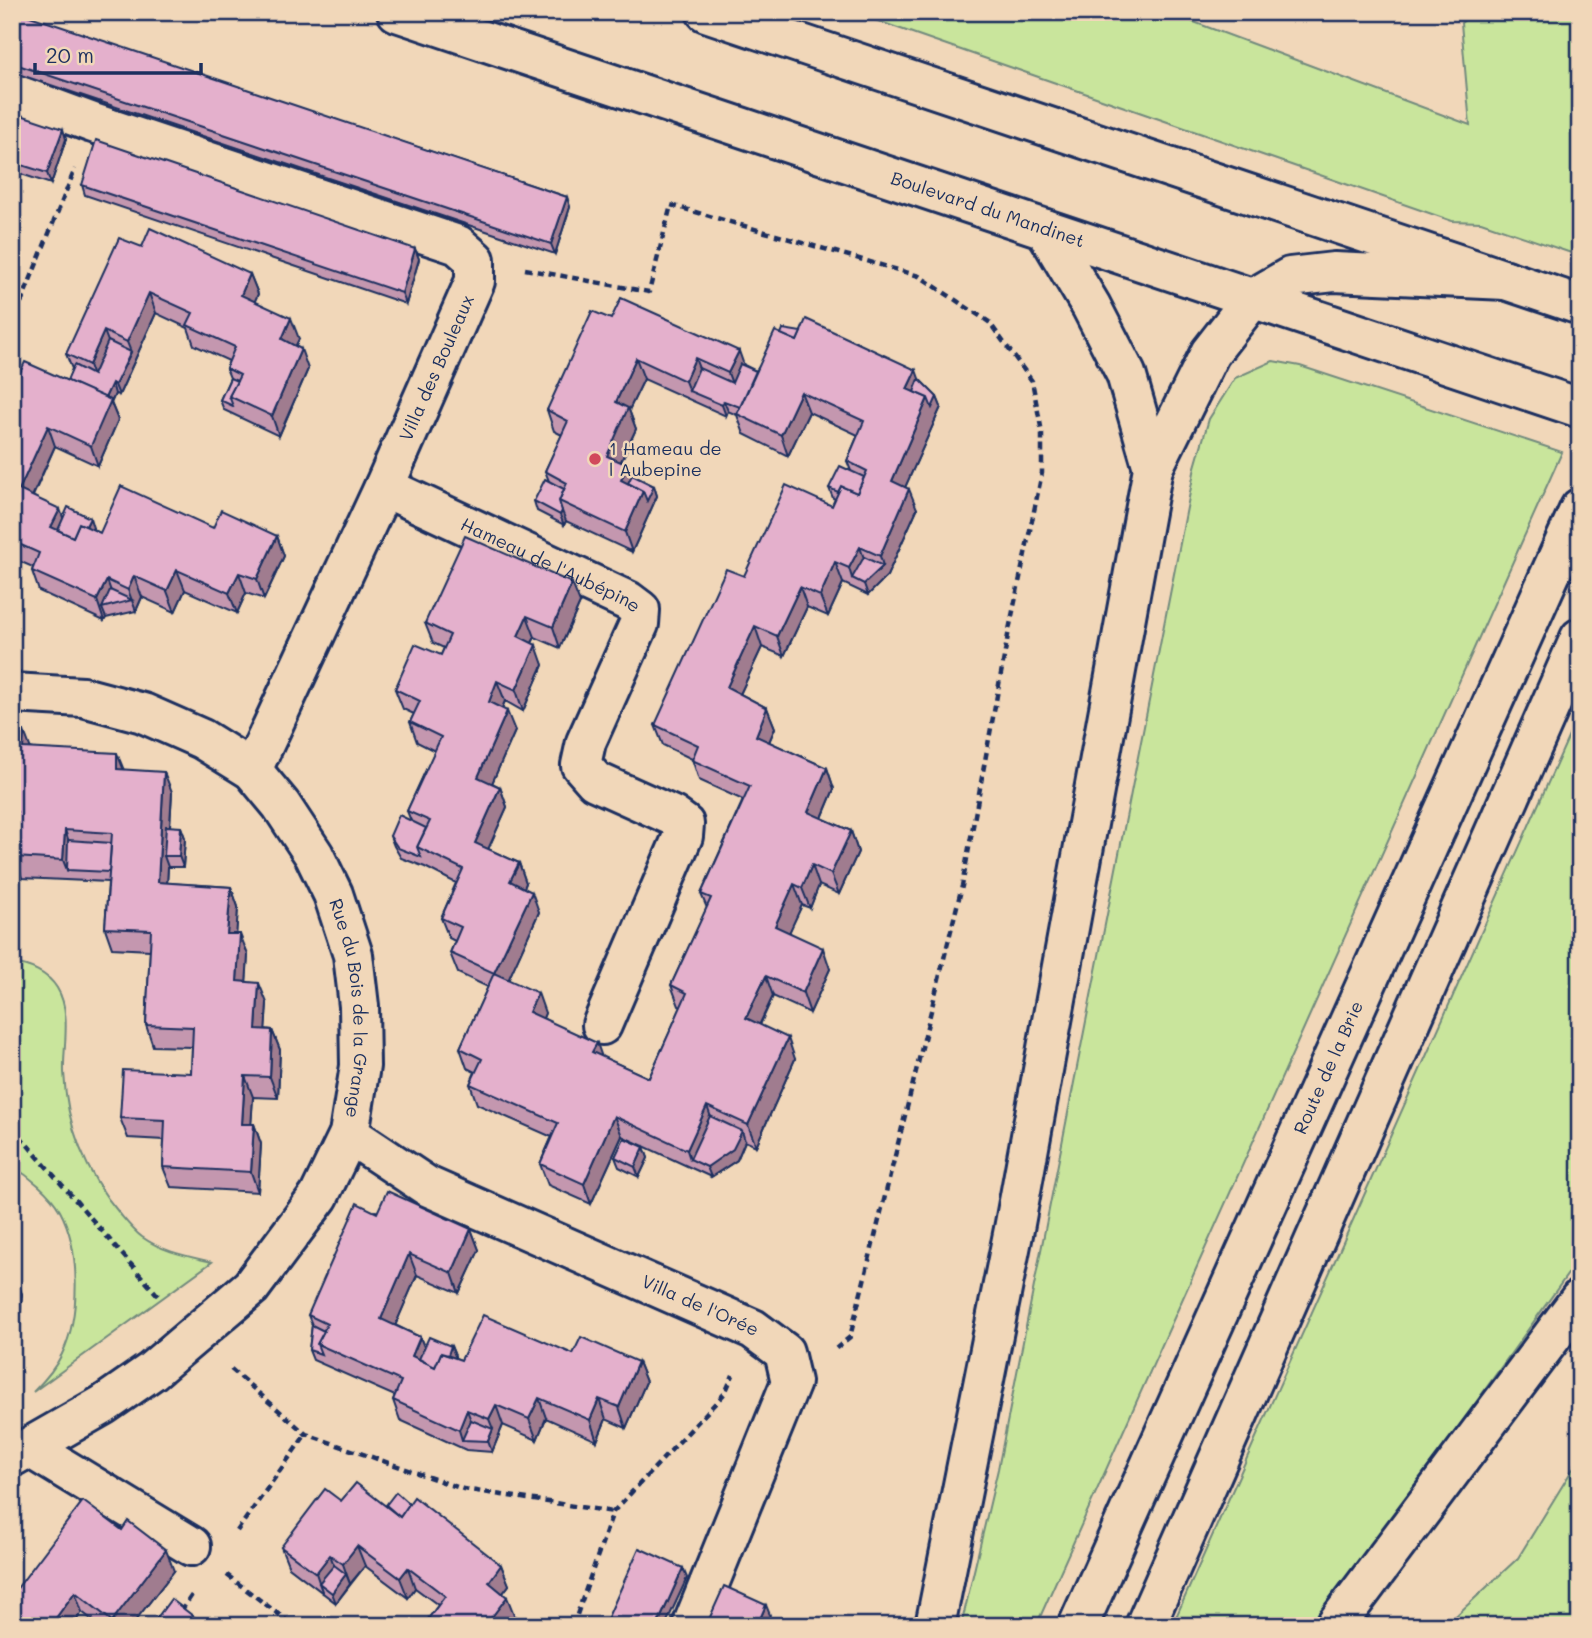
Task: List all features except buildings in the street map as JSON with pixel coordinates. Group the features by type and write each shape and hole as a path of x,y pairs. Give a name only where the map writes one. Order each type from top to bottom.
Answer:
{"main road":[{"name":"Boulevard du Mandinet","path":"397,12 1580,408"},
{"path":"706,12 1580,305"},
{"path":"12,93 93,123 458,245 475,260"},
{"path":"1045,229 1091,306 1126,374 1153,468"},
{"name":"Villa des Bouleaux","path":"252,770 384,487 475,281 475,260"},
{"path":"935,1626 1014,1229 1153,468 1210,353 1252,299 1290,277 1334,272 1507,280"},
{"name":"Hameau de l'Aubépine","path":"384,487 628,601 640,610 639,624 586,742 581,765 595,781 684,824 683,836 602,1025"},
{"name":"Route de la Brie","path":"1078,1626 1580,508"},
{"path":"1145,1626 1580,638"},
{"name":"Rue du Bois de la Grange","path":"12,693 83,697 143,713 202,738 252,770 281,805 314,855 333,894 353,955 359,1006 360,1066 349,1134 319,1196 251,1287 152,1371 103,1405 21,1453"},
{"name":"Villa de l'Orée","path":"349,1134 427,1186 753,1329 784,1352 791,1382"},
{"path":"1335,1626 1580,1299"},
{"path":"692,1626 791,1382"},
{"path":"21,1453 191,1545"}],"path":[{"path":"12,325 93,123"},
{"path":"475,260 649,292 671,205 919,276 989,322 1032,381 1042,432 1042,473 1009,630 962,886 850,1337 791,1382"},
{"path":"12,1127 194,1337 306,1434 463,1489 613,1512"},
{"path":"573,1626 613,1512 725,1393 753,1329"},
{"path":"191,1545 294,1626"}],"green space":[{"path":"852,12 1167,12 1470,125 1461,23 1474,12 1580,12 1580,256 1481,222 1452,221"},
{"path":"1273,361 1300,366 1562,452 1036,1626 961,1626 998,1469 1195,467 1209,419 1235,378"},
{"path":"1580,711 1580,1257 1316,1626 1172,1626"},
{"path":"12,963 43,974 62,997 66,1018 64,1072 69,1111 80,1148 108,1199 133,1229 150,1242 176,1253 212,1262 33,1392 46,1379 62,1354 73,1320 76,1282 71,1243 60,1211 39,1186 12,1166"},
{"path":"1580,1457 1580,1626 1445,1626 1518,1558"}],"place":[{"name":"1 Hameau de l Aubepine","path":"595,459"}]}
